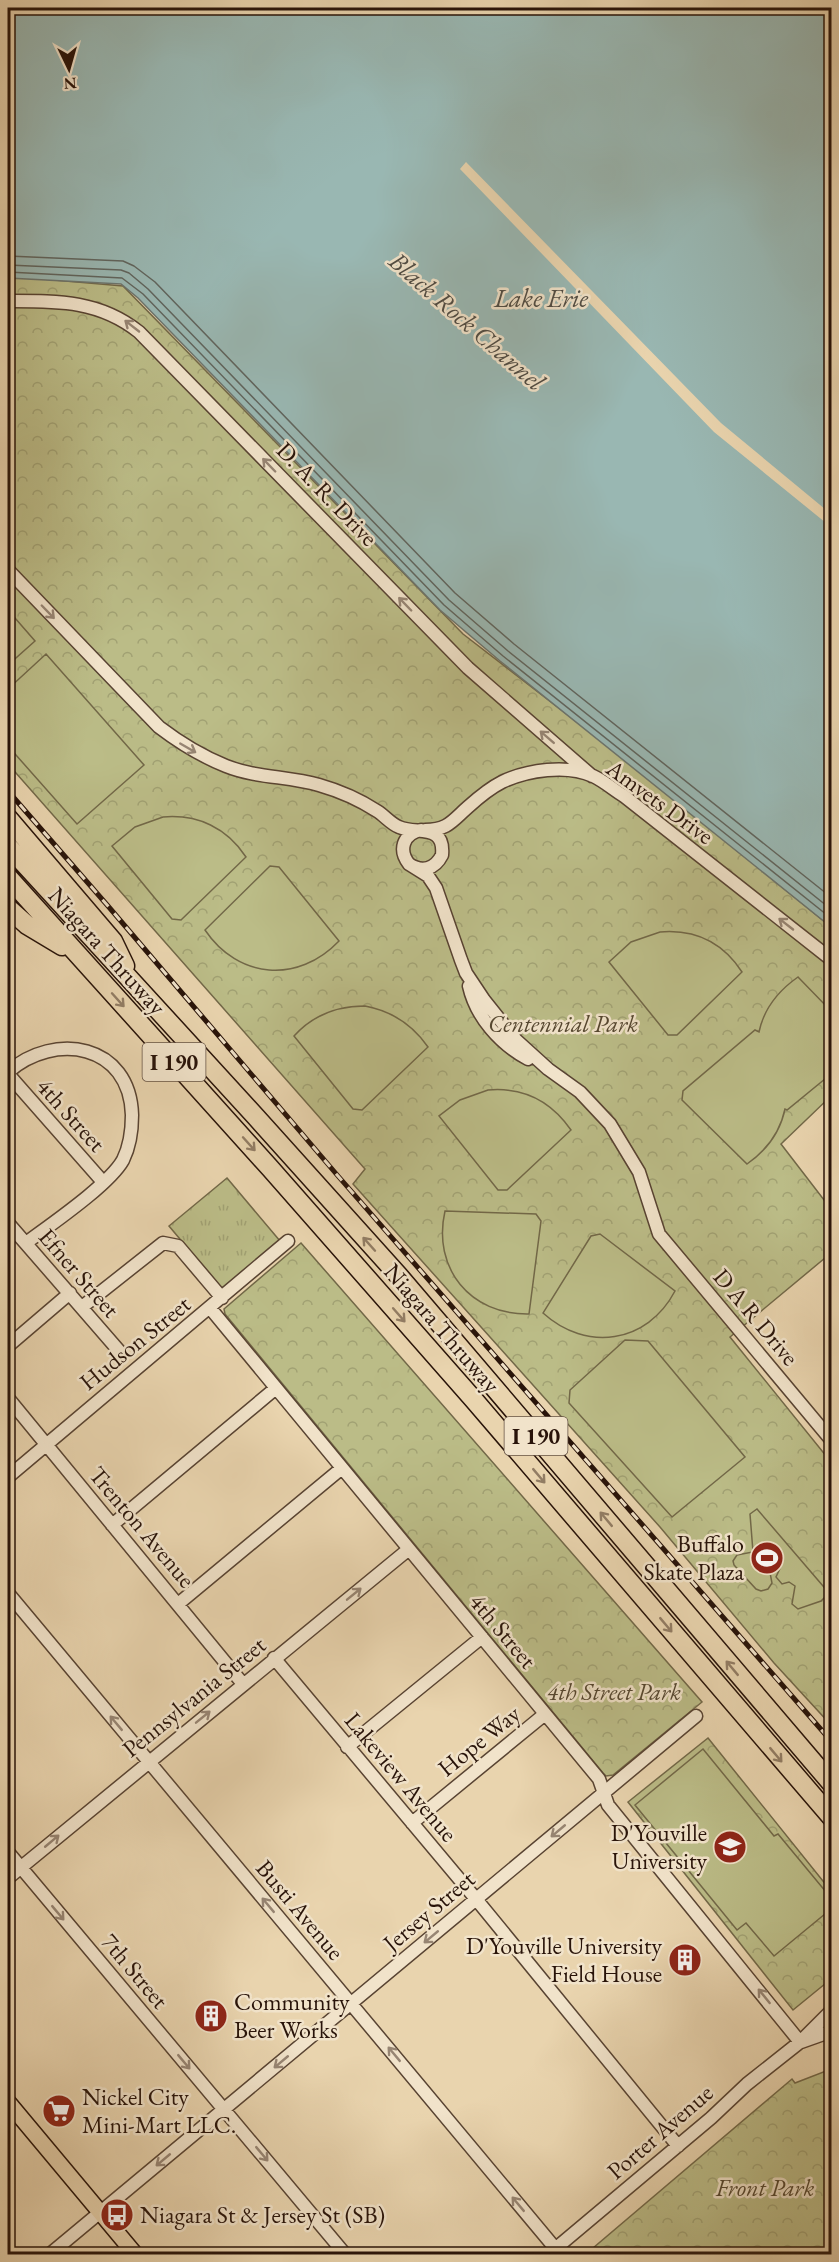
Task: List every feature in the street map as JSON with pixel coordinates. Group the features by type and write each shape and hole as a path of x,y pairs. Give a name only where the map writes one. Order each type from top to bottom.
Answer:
{"highway":[{"path":"8,818 113,941 132,981"},
{"name":"Niagara Thruway","path":"8,846 406,1285 831,1784"},
{"name":"Niagara Thruway","path":"8,877 277,1176 474,1400 831,1818"},
{"path":"8,908 27,925 79,956"},
{"path":"817,1803 831,1831"}],"main road":[{"path":"8,2102 135,2254"}],"street":[{"name":"D. A. R. Drive","path":"8,301 91,307 124,320 139,332 468,668 592,776"},
{"path":"8,570 159,727 181,745 228,767 252,774 296,780 340,792 364,803 401,828 437,830 448,826"},
{"name":"Amvets Drive","path":"448,826 486,793 522,775 565,770 592,776 624,796 831,960"},
{"path":"394,824 400,834 405,859 428,876 436,888"},
{"path":"436,888 436,872 442,853 444,834 448,826"},
{"path":"402,852 408,836 422,830 436,836 441,843 442,853 437,863 429,868 421,869 412,866"},
{"name":"D A R Drive","path":"436,888 466,973 504,1026 548,1069 580,1092 610,1124 639,1172 659,1234 831,1441"},
{"path":"9,1071 24,1059 45,1050 72,1048 88,1051 99,1056 121,1077 129,1092 132,1108 130,1138 124,1157 117,1169 26,1243"},
{"name":"4th Street","path":"9,1071 103,1182"},
{"name":"Efner Street","path":"8,1222 120,1352"},
{"name":"Hudson Street","path":"8,1476 288,1241"},
{"path":"82,1307 163,1243 178,1246 222,1298"},
{"path":"8,1346 70,1293"},
{"name":"4th Street","path":"210,1308 599,1779 608,1805 800,2042"},
{"path":"112,1525 276,1388"},
{"name":"Trenton Avenue","path":"8,1398 243,1684"},
{"path":"178,1604 342,1468"},
{"name":"Pennsylvania Street","path":"8,1878 409,1549"},
{"name":"Busti Avenue","path":"8,1593 351,2003 555,2253"},
{"path":"347,1747 482,1637"},
{"name":"Lakeview Avenue","path":"274,1659 476,1899 678,2146"},
{"name":"Hope Way","path":"412,1823 545,1714"},
{"name":"Jersey Street","path":"50,2254 696,1716"},
{"name":"7th Street","path":"8,1852 345,2254"},
{"name":"Porter Avenue","path":"555,2253 747,2084 800,2042 831,2010"},
{"name":"Porter Avenue","path":"800,2042 831,2031"}],"green space":[{"name":"Centennial Park","path":"8,276 123,286 463,634 643,773 831,927 831,1096 781,1144 831,1209 831,1253 730,1337 831,1462 831,1725 774,1663 660,1527 353,1184 365,1169 8,764"},
{"path":"8,610 35,641 8,665"},
{"path":"46,654 144,765 77,824 8,746 8,689"},
{"path":"163,817 188,818 210,825 230,838 246,857 181,920 172,919 112,846 135,827"},
{"path":"270,866 279,867 339,941 323,955 305,964 287,969 269,970 251,966 234,958 205,930"},
{"path":"660,932 685,933 707,940 726,953 742,972 677,1035 668,1035 609,962 631,942"},
{"path":"798,977 831,1011 831,1074 787,1110 785,1109 780,1126 772,1140 747,1164 682,1100 683,1091 755,1030 759,1032 764,1015 773,1001"},
{"path":"365,1006 384,1011 401,1020 428,1047 362,1110 353,1109 294,1036 309,1022 326,1013"},
{"path":"488,1090 513,1091 535,1098 555,1111 571,1130 507,1190 498,1190 439,1116 460,1100"},
{"path":"227,1178 280,1241 222,1289 169,1226"},
{"path":"445,1211 536,1214 541,1221 529,1314 508,1312 489,1306 473,1297 460,1284 450,1269 444,1251 442,1232"},
{"path":"600,1234 675,1291 663,1309 649,1322 632,1332 615,1336 596,1337 578,1333 560,1325 543,1313 591,1236"},
{"name":"4th Street Park","path":"301,1243 702,1702 613,1775 606,1776 603,1773 225,1314 224,1309"},
{"path":"625,1340 648,1341 745,1457 672,1517 569,1403 570,1390"},
{"name":"Buffalo Skate Plaza","path":"757,1509 829,1593 821,1601 798,1609 792,1604 795,1586 789,1582 782,1584 776,1577 782,1564 777,1560 768,1562 772,1583 768,1589 761,1591 756,1589 734,1565 733,1561 737,1555 753,1552 750,1514"},
{"name":"D'Youville University","path":"708,1738 831,1891 831,1979 793,2010 628,1802"},
{"name":"D'Youville University","path":"703,1749 774,1836 778,1834 831,1898 831,1909 774,1956 746,1923 737,1930 635,1805"},
{"name":"Front Park","path":"831,2069 831,2254 586,2254 792,2079 795,2083"}],"water":[{"name":"Lake Erie","path":"8,8 831,8 831,927 500,661 440,610 138,298 121,284 8,278"}],"pier":[{"path":"466,162 721,423 831,514 831,527 714,432 460,169"}],"railway":[{"path":"8,791 338,1176 832,1742"}],"place":[{"name":"Buffalo Skate Plaza","path":"767,1558"},
{"name":"D'Youville University","path":"730,1847"},
{"name":"D'Youville University Field House","path":"685,1960"},
{"name":"Community Beer Works","path":"211,2016"},
{"name":"Nickel City Mini-Mart LLC.","path":"59,2111"},
{"name":"Niagara St & Jersey St (SB)","path":"117,2215"}],"water label":[{"name":"Black Rock Channel","path":"467,321"}]}
